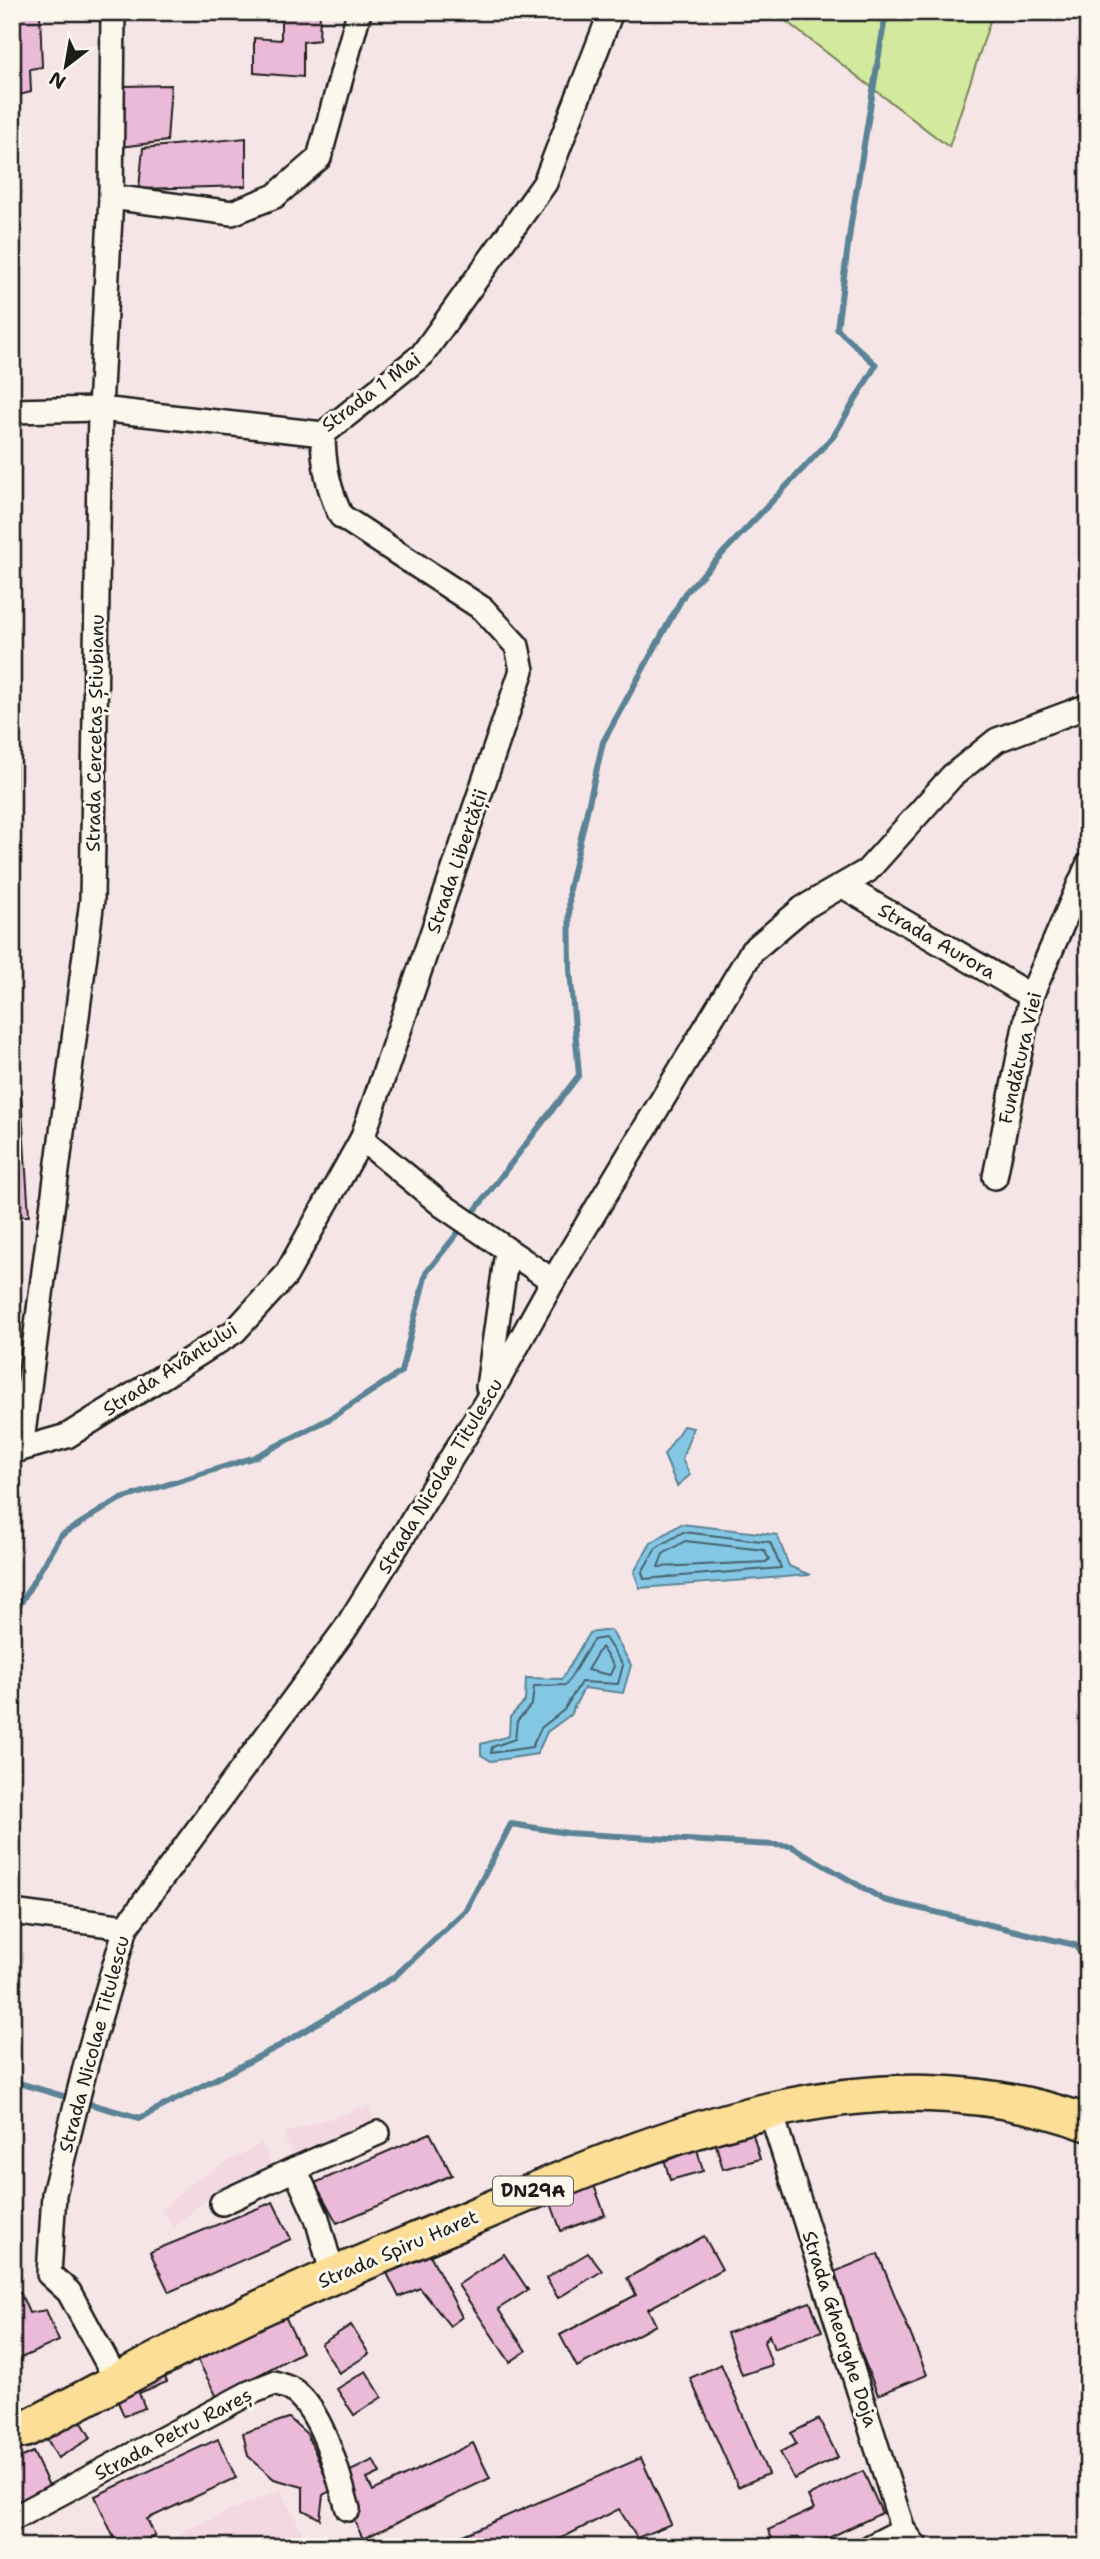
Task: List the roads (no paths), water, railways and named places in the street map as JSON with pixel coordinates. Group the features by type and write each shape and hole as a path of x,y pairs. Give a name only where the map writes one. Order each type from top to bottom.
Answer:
{"main road":[{"name":"Strada Spiru Haret","path":"17,2436 116,2379 333,2276 639,2147 770,2109 838,2096 951,2092 1043,2106 1088,2123"}],"street":[{"name":"Strada Cercetaș Știubianu","path":"17,1448 92,900 100,409 111,197 113,12"},
{"path":"111,197 232,213 275,195 319,158 359,12"},
{"name":"Strada 1 Mai","path":"12,411 100,409 323,434 422,355 545,183 611,12"},
{"name":"Strada Libertății","path":"323,434 323,461 332,496 341,516 483,609 517,646 522,670 362,1139"},
{"name":"Strada Nicolae Titulescu","path":"116,2379 69,2292 49,2274 54,2194 87,2060 126,1927 346,1628 486,1402 553,1281 752,951 803,908 867,871 952,776 997,740 1088,706"},
{"name":"Fundătura Viei","path":"995,1177 1031,996 1088,865"},
{"name":"Strada Aurora","path":"843,886 1031,996"},
{"path":"362,1139 442,1205 553,1281"},
{"name":"Strada Avântului","path":"17,1448 67,1436 235,1332 286,1275 362,1139"},
{"path":"486,1402 507,1252"},
{"path":"12,1913 126,1927"},
{"name":"Strada Gheorghe Doja","path":"770,2109 910,2538"},
{"path":"222,2203 378,2133"},
{"path":"295,2169 317,2218 333,2276"},
{"name":"Strada Petru Rareș","path":"12,2519 238,2398 274,2383 294,2391 316,2421 328,2443 348,2509"},
{"path":"870,2547 910,2538"}],"water":[{"path":"683,1426 693,1428 682,1459 690,1475 677,1486 664,1455"},
{"path":"681,1524 777,1535 789,1566 810,1575 640,1588 634,1572 651,1543"},
{"path":"611,1630 631,1665 623,1693 584,1688 570,1715 547,1732 537,1754 491,1761 481,1755 481,1744 509,1736 510,1717 525,1701 526,1678 562,1679 589,1633"}],"waterway":[{"path":"470,1217 579,1075 570,970 569,889 603,742 685,593 833,437 876,365 837,329 851,223 886,12"},
{"path":"12,1618 60,1536 118,1500 255,1457 331,1418 401,1372 426,1273 464,1225"},
{"path":"83,2102 140,2118 279,2046 394,1977 466,1910 511,1824 567,1833 791,1846 884,1900 1075,1945 1088,1964"},
{"path":"12,2081 73,2099"}]}
